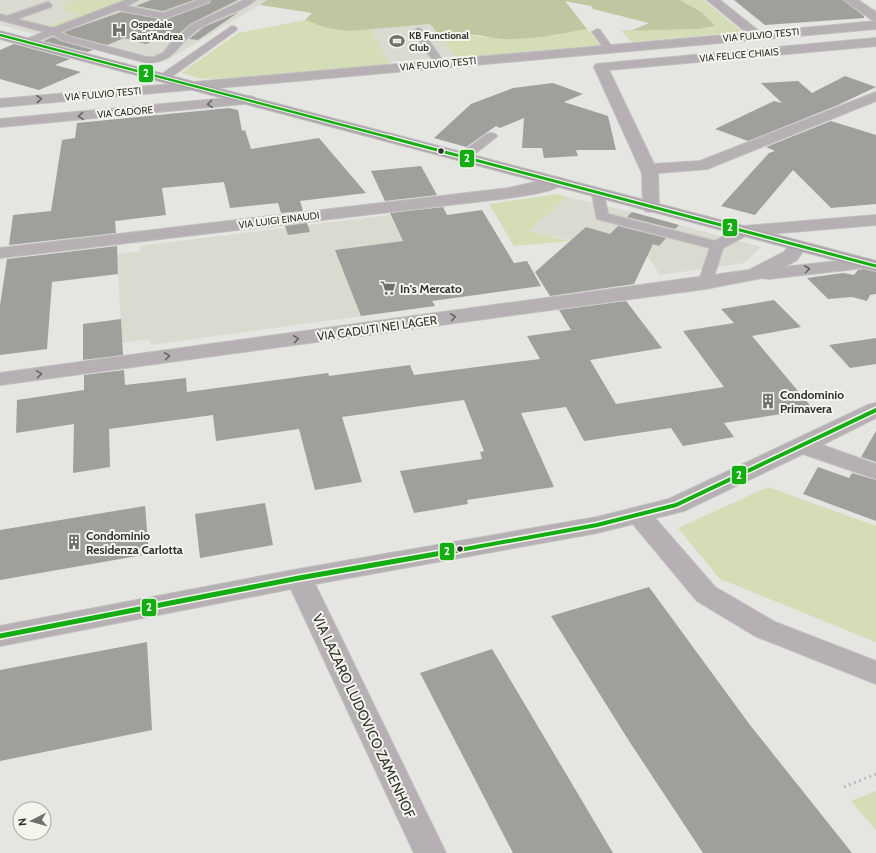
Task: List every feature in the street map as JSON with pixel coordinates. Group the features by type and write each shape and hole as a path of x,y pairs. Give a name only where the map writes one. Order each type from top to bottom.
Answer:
{"main road":[{"path":"0,35 870,264"}],"street":[{"path":"713,0 757,35"},
{"path":"850,0 876,17"},
{"name":"VIA FULVIO TESTI","path":"0,103 876,25"},
{"name":"VIA FELICE CHIAIS","path":"649,169 601,67 876,42"},
{"path":"651,207 649,169 702,166 876,96"},
{"name":"VIA CADORE","path":"0,123 249,100"},
{"name":"VIA LUIGI EINAUDI","path":"0,253 509,193 541,187 556,182"},
{"path":"744,231 876,220"},
{"name":"VIA CADUTI NEI LAGER","path":"754,275 791,256 798,246"},
{"name":"VIA CADUTI NEI LAGER","path":"0,379 705,283 754,275 870,264"},
{"path":"0,636 299,578 597,525 639,515 676,505 801,445 870,419"},
{"path":"801,445 876,472"},
{"path":"639,515 706,594 765,628 876,673"},
{"name":"VIA LAZARO LUDOVICO ZAMENHOF","path":"299,578 430,853"}],"lane":[{"path":"27,42 134,0"},
{"path":"118,7 164,16 206,0"},
{"path":"4,18 52,31 64,38 147,60 155,60 167,55 194,27 251,0"},
{"path":"4,18 48,5"},
{"path":"155,60 159,77 232,29"},
{"path":"418,31 440,64"},
{"path":"597,32 609,48"},
{"path":"464,157 491,136"},
{"path":"598,193 602,216 717,246"},
{"path":"705,283 717,246 744,231"}],"path":[{"path":"844,787 876,774"}],"shaded area":[{"name":"Ospedale Sant'Andrea","path":"0,0 268,0 166,61 147,63 0,25"},
{"path":"430,24 455,56 388,62 370,29"},
{"path":"567,197 632,212 761,247 744,263 660,275 647,255 527,231"},
{"path":"390,215 435,306 151,345 149,339 122,343 117,254 140,251 140,246"}],"green space":[{"path":"75,0 127,1 57,28 49,26 80,14 61,9 69,6 63,5"},
{"path":"267,0 680,0 703,13 715,26 698,29 621,31 633,30 649,23 593,9 591,6 565,1 587,29 551,36 523,38 505,39 459,34 442,39 430,24 350,31 327,28 305,20 312,13 260,5"},
{"path":"680,0 704,0 742,32 632,42 621,31 698,29 715,26 703,13"},
{"path":"305,20 337,29 370,29 390,65 213,79 198,78 181,73 238,33"},
{"path":"587,29 600,45 457,58 442,39 448,35 461,33 482,37 551,36"},
{"path":"558,194 567,197 528,231 571,241 514,246 489,204"},
{"path":"768,487 876,526 876,642 720,579 678,528"},
{"path":"876,791 876,830 851,801"}],"building":[{"path":"151,0 194,0 163,11 136,6"},
{"path":"211,0 238,0 190,24 175,37 164,36 146,44 124,38 107,45 68,35 64,32 121,12 165,20 210,3"},
{"path":"734,0 843,0 864,16 864,18 765,25"},
{"path":"239,12 198,40 189,39 204,27"},
{"path":"53,37 61,41 93,50 87,52 43,41"},
{"path":"14,44 70,59 55,65 81,72 39,90 0,79 0,50"},
{"path":"845,76 876,87 838,105 748,141 715,129 774,101 782,103 761,83 798,81 812,93"},
{"path":"553,83 583,94 564,102 608,116 616,150 576,150 578,156 544,158 542,148 522,148 524,118 500,128 496,126 466,147 434,138 471,104 513,88"},
{"path":"229,108 238,110 242,131 245,130 251,149 319,138 366,193 300,201 303,211 281,213 278,203 230,208 224,182 162,188 166,215 115,221 116,233 9,245 13,215 51,211 62,140 75,138 77,123"},
{"path":"831,121 876,135 876,204 831,208 793,170 755,215 721,206 769,153 775,151 766,147"},
{"path":"421,166 437,195 385,201 371,171"},
{"path":"443,207 447,215 482,210 514,263 527,261 541,286 432,301 435,306 361,316 335,250 403,241 390,213"},
{"path":"632,212 679,225 675,229 627,217"},
{"path":"307,223 310,232 288,235 285,226"},
{"path":"618,226 666,238 659,246 653,244 634,284 550,296 535,272 586,227 610,234"},
{"path":"117,246 118,274 52,282 47,349 0,355 0,305 7,259"},
{"path":"864,269 876,272 876,294 870,295 867,301 852,297 828,299 807,278 843,273 854,275 858,270"},
{"path":"774,300 801,327 752,336 813,409 724,423 734,437 683,446 671,428 584,441 566,407 521,413 554,487 467,500 468,504 414,513 400,471 482,459 480,452 484,451 464,400 342,417 362,482 315,490 299,429 216,441 213,415 109,429 110,467 73,473 74,424 16,433 17,400 84,390 84,375 124,370 125,385 186,378 187,392 328,373 329,376 410,365 414,375 540,359 527,336 571,330 559,310 626,301 662,348 590,360 616,404 724,387 683,331 734,323 721,309"},
{"path":"121,319 123,355 83,360 83,324"},
{"path":"876,338 876,364 850,368 829,345"},
{"path":"876,431 876,462 861,457"},
{"path":"818,467 849,478 852,473 876,480 876,521 803,494"},
{"path":"265,503 273,545 200,558 195,514"},
{"name":"Condominio Residenza Carlotta","path":"145,506 149,554 0,580 0,530"},
{"path":"649,587 750,725 852,853 703,853 629,741 551,616"},
{"path":"147,642 152,730 0,761 0,670"},
{"path":"492,649 613,853 513,853 420,673"}],"transit line":[{"name":"2","path":"0,35 876,266"},
{"name":"2","path":"0,636 299,578 597,525 676,505 876,410"}],"place":[{"name":"Ospedale Sant'Andrea","path":"119,30"},
{"name":"KB Functional Club","path":"397,41"},
{"name":"In's Mercato","path":"388,288"},
{"name":"Condominio Primavera","path":"768,401"},
{"name":"Condominio Residenza Carlotta","path":"74,542"}]}
